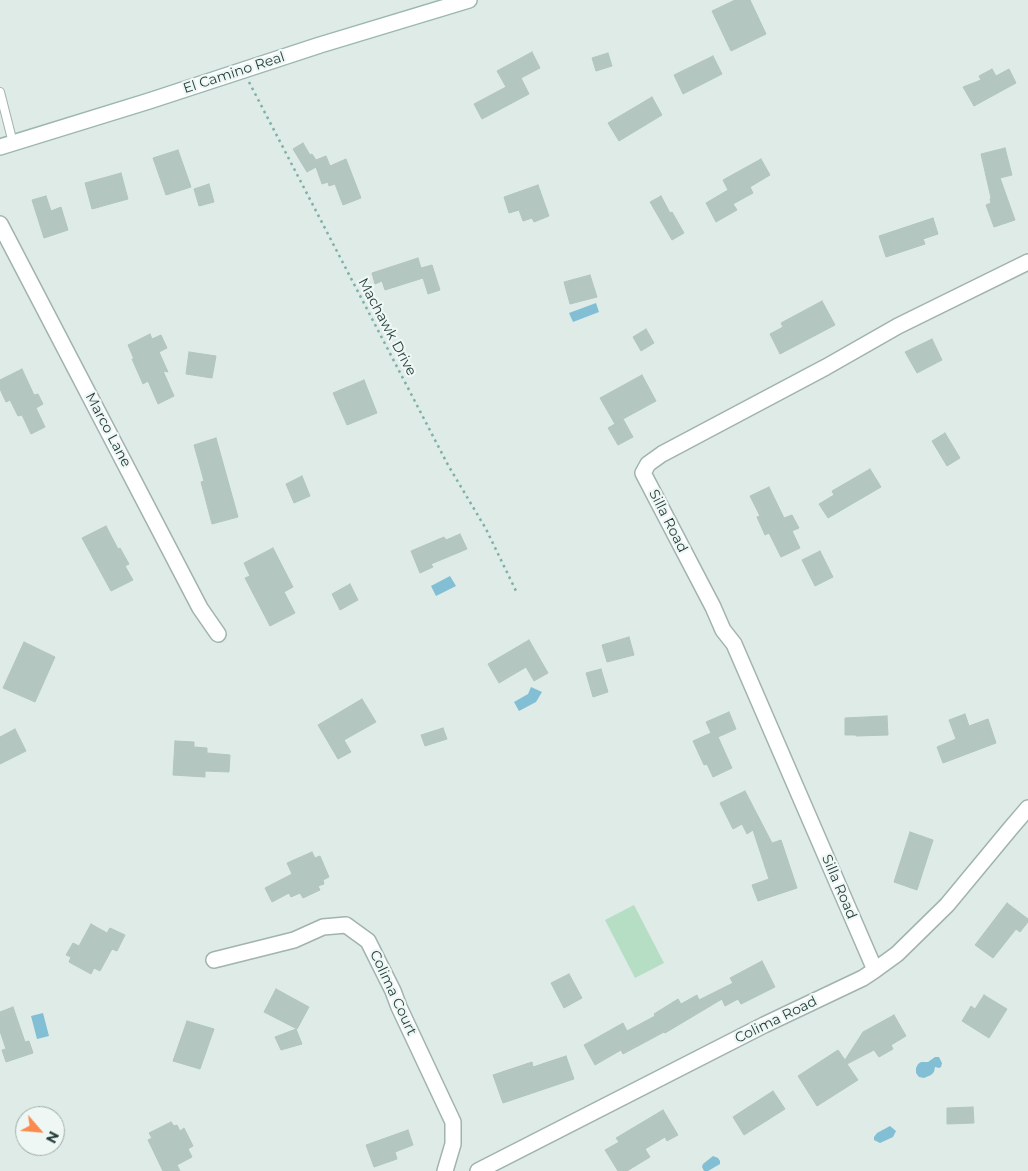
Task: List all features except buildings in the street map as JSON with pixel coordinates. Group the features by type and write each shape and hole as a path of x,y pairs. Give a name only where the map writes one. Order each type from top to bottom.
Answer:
{"street":[{"name":"El Camino Real","path":"7,145 469,0"},
{"name":"Marco Lane","path":"0,224 200,608 218,634"},
{"name":"Silla Road","path":"875,970 734,644 723,630 643,473 648,464 662,454 826,367 898,326 1028,262"},
{"name":"Colima Road","path":"478,1171 764,1025 863,978 897,954 947,906 1028,808"},
{"name":"Colima Court","path":"214,960 294,940 322,927 346,925 368,941 453,1122 453,1144 445,1171"}],"lane":[{"path":"0,92 7,145"}],"path":[{"name":"Machawk Drive","path":"242,70 444,456 486,529 517,593"}],"green space":[{"path":"634,905 664,963 635,978 605,920"}],"water":[{"path":"596,303 599,312 573,322 569,313"},
{"path":"450,576 456,586 436,596 431,586"},
{"path":"531,687 542,692 536,702 519,711 514,702 528,694"},
{"path":"43,1013 49,1036 37,1039 31,1016"},
{"path":"935,1057 939,1057 942,1063 941,1067 935,1067 931,1075 924,1078 919,1077 916,1073 918,1064 928,1062"},
{"path":"890,1126 896,1131 893,1137 880,1143 874,1140 877,1133"},
{"path":"713,1156 718,1158 720,1164 708,1171 704,1171 703,1164"}]}
